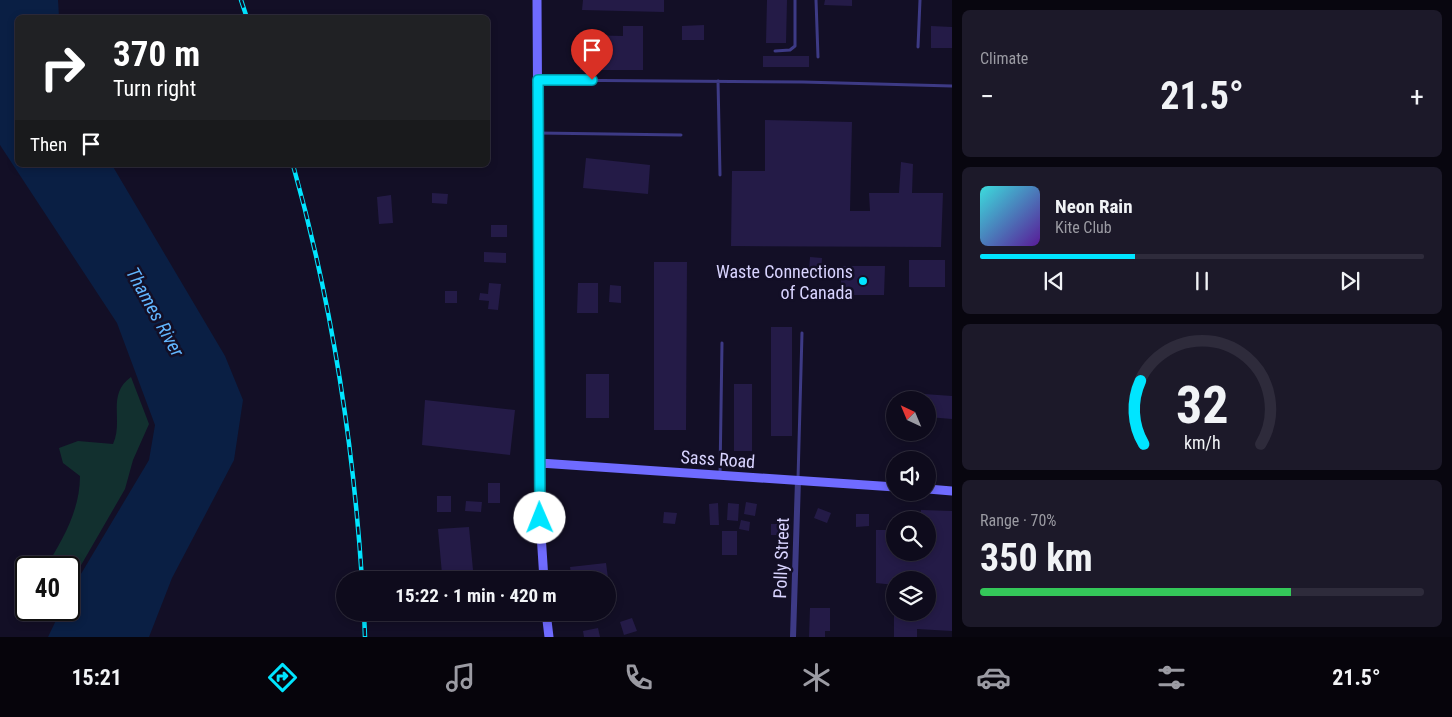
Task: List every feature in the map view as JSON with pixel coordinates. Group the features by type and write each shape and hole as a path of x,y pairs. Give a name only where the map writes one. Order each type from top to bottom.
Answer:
{"street":[{"path":"537,0 540,463 544,571"},
{"name":"Sass Road","path":"540,463 886,486"},
{"name":"Polly Street","path":"793,637 798,480"},
{"path":"936,490 952,491"},
{"path":"547,621 549,637"}],"lane":[{"path":"775,52 790,50 795,46 795,0"},
{"path":"816,0 818,57"},
{"path":"918,47 920,0"},
{"path":"538,80 718,81 952,86"},
{"path":"718,81 720,175"},
{"path":"537,133 681,135"},
{"path":"798,480 802,333"},
{"path":"720,475 722,343"}],"green space":[{"path":"131,377 149,424 133,460 125,489 80,567 80,556 52,556 74,512 80,476 63,463 59,448 78,441 113,444 117,426 117,400 124,384"}],"water":[{"name":"Thames River","path":"0,0 58,0 59,15 15,15 15,167 113,167 225,356 243,400 234,460 172,578 149,637 48,637 56,621 80,621 80,576 149,460 155,425 117,323 0,145"}],"building":[{"path":"583,0 664,0 664,12 582,10"},
{"path":"767,0 787,0 786,43 766,43"},
{"path":"825,0 852,0 852,6 824,5"},
{"path":"704,25 704,40 682,40 682,26"},
{"path":"623,26 643,26 643,70 580,70 581,35 623,36"},
{"path":"931,26 952,27 952,48 931,48"},
{"path":"763,56 809,56 809,67 763,67"},
{"path":"765,120 852,122 850,211 870,211 869,193 899,193 901,162 913,164 912,193 943,193 941,247 731,246 732,171 765,171"},
{"path":"586,158 650,165 648,194 583,188"},
{"path":"432,193 448,194 447,204 432,203"},
{"path":"391,195 393,223 379,224 377,197"},
{"path":"491,225 507,225 507,237 491,237"},
{"path":"484,252 506,253 506,263 484,262"},
{"path":"810,257 822,258 821,272 809,271"},
{"path":"909,260 945,260 945,287 909,287"},
{"path":"654,262 687,262 686,430 654,430"},
{"name":"Waste Connections of Canada","path":"841,266 885,266 884,295 841,295"},
{"path":"489,283 501,284 498,310 488,309 489,301 479,300 480,293 488,294"},
{"path":"578,283 598,283 598,313 577,313"},
{"path":"610,285 621,286 621,303 609,302"},
{"path":"445,291 457,291 457,303 445,303"},
{"path":"771,327 792,327 792,436 771,436"},
{"path":"586,374 609,374 609,418 586,418"},
{"path":"734,384 752,384 752,451 734,451"},
{"path":"936,395 952,396 952,419 936,418"},
{"path":"425,400 515,410 510,455 422,445"},
{"path":"488,483 500,483 500,503 488,503"},
{"path":"437,496 451,496 451,512 437,512"},
{"path":"466,501 482,502 481,512 465,511"},
{"path":"746,502 757,504 755,516 744,514"},
{"path":"718,503 719,525 710,525 709,504"},
{"path":"728,503 739,504 738,521 727,520"},
{"path":"818,508 831,513 827,523 814,518"},
{"path":"921,510 952,511 952,631 917,629 917,637 894,637 894,621 936,621 936,571 886,571 886,584 876,583 876,530 886,530 886,561 936,561 936,511"},
{"path":"664,512 677,513 675,524 663,523"},
{"path":"856,514 869,514 869,526 856,527"},
{"path":"741,520 750,522 749,531 739,529"},
{"path":"771,524 781,524 781,535 771,535"},
{"path":"469,527 473,570 442,571 438,529"},
{"path":"722,531 737,531 737,555 722,555"},
{"path":"606,563 607,571 571,571 570,567"},
{"path":"810,608 830,608 830,631 825,631 825,637 809,637"},
{"path":"632,618 637,631 624,635 620,622"},
{"path":"598,628 600,637 584,637 583,631"}],"railway":[{"path":"241,0 246,15"},
{"path":"294,167 319,267 338,371 353,475 361,571"},
{"path":"364,621 365,637"}],"place":[{"name":"Waste Connections of Canada","path":"863,281"}],"route":[{"path":"540,518 538,80 592,80"}]}
